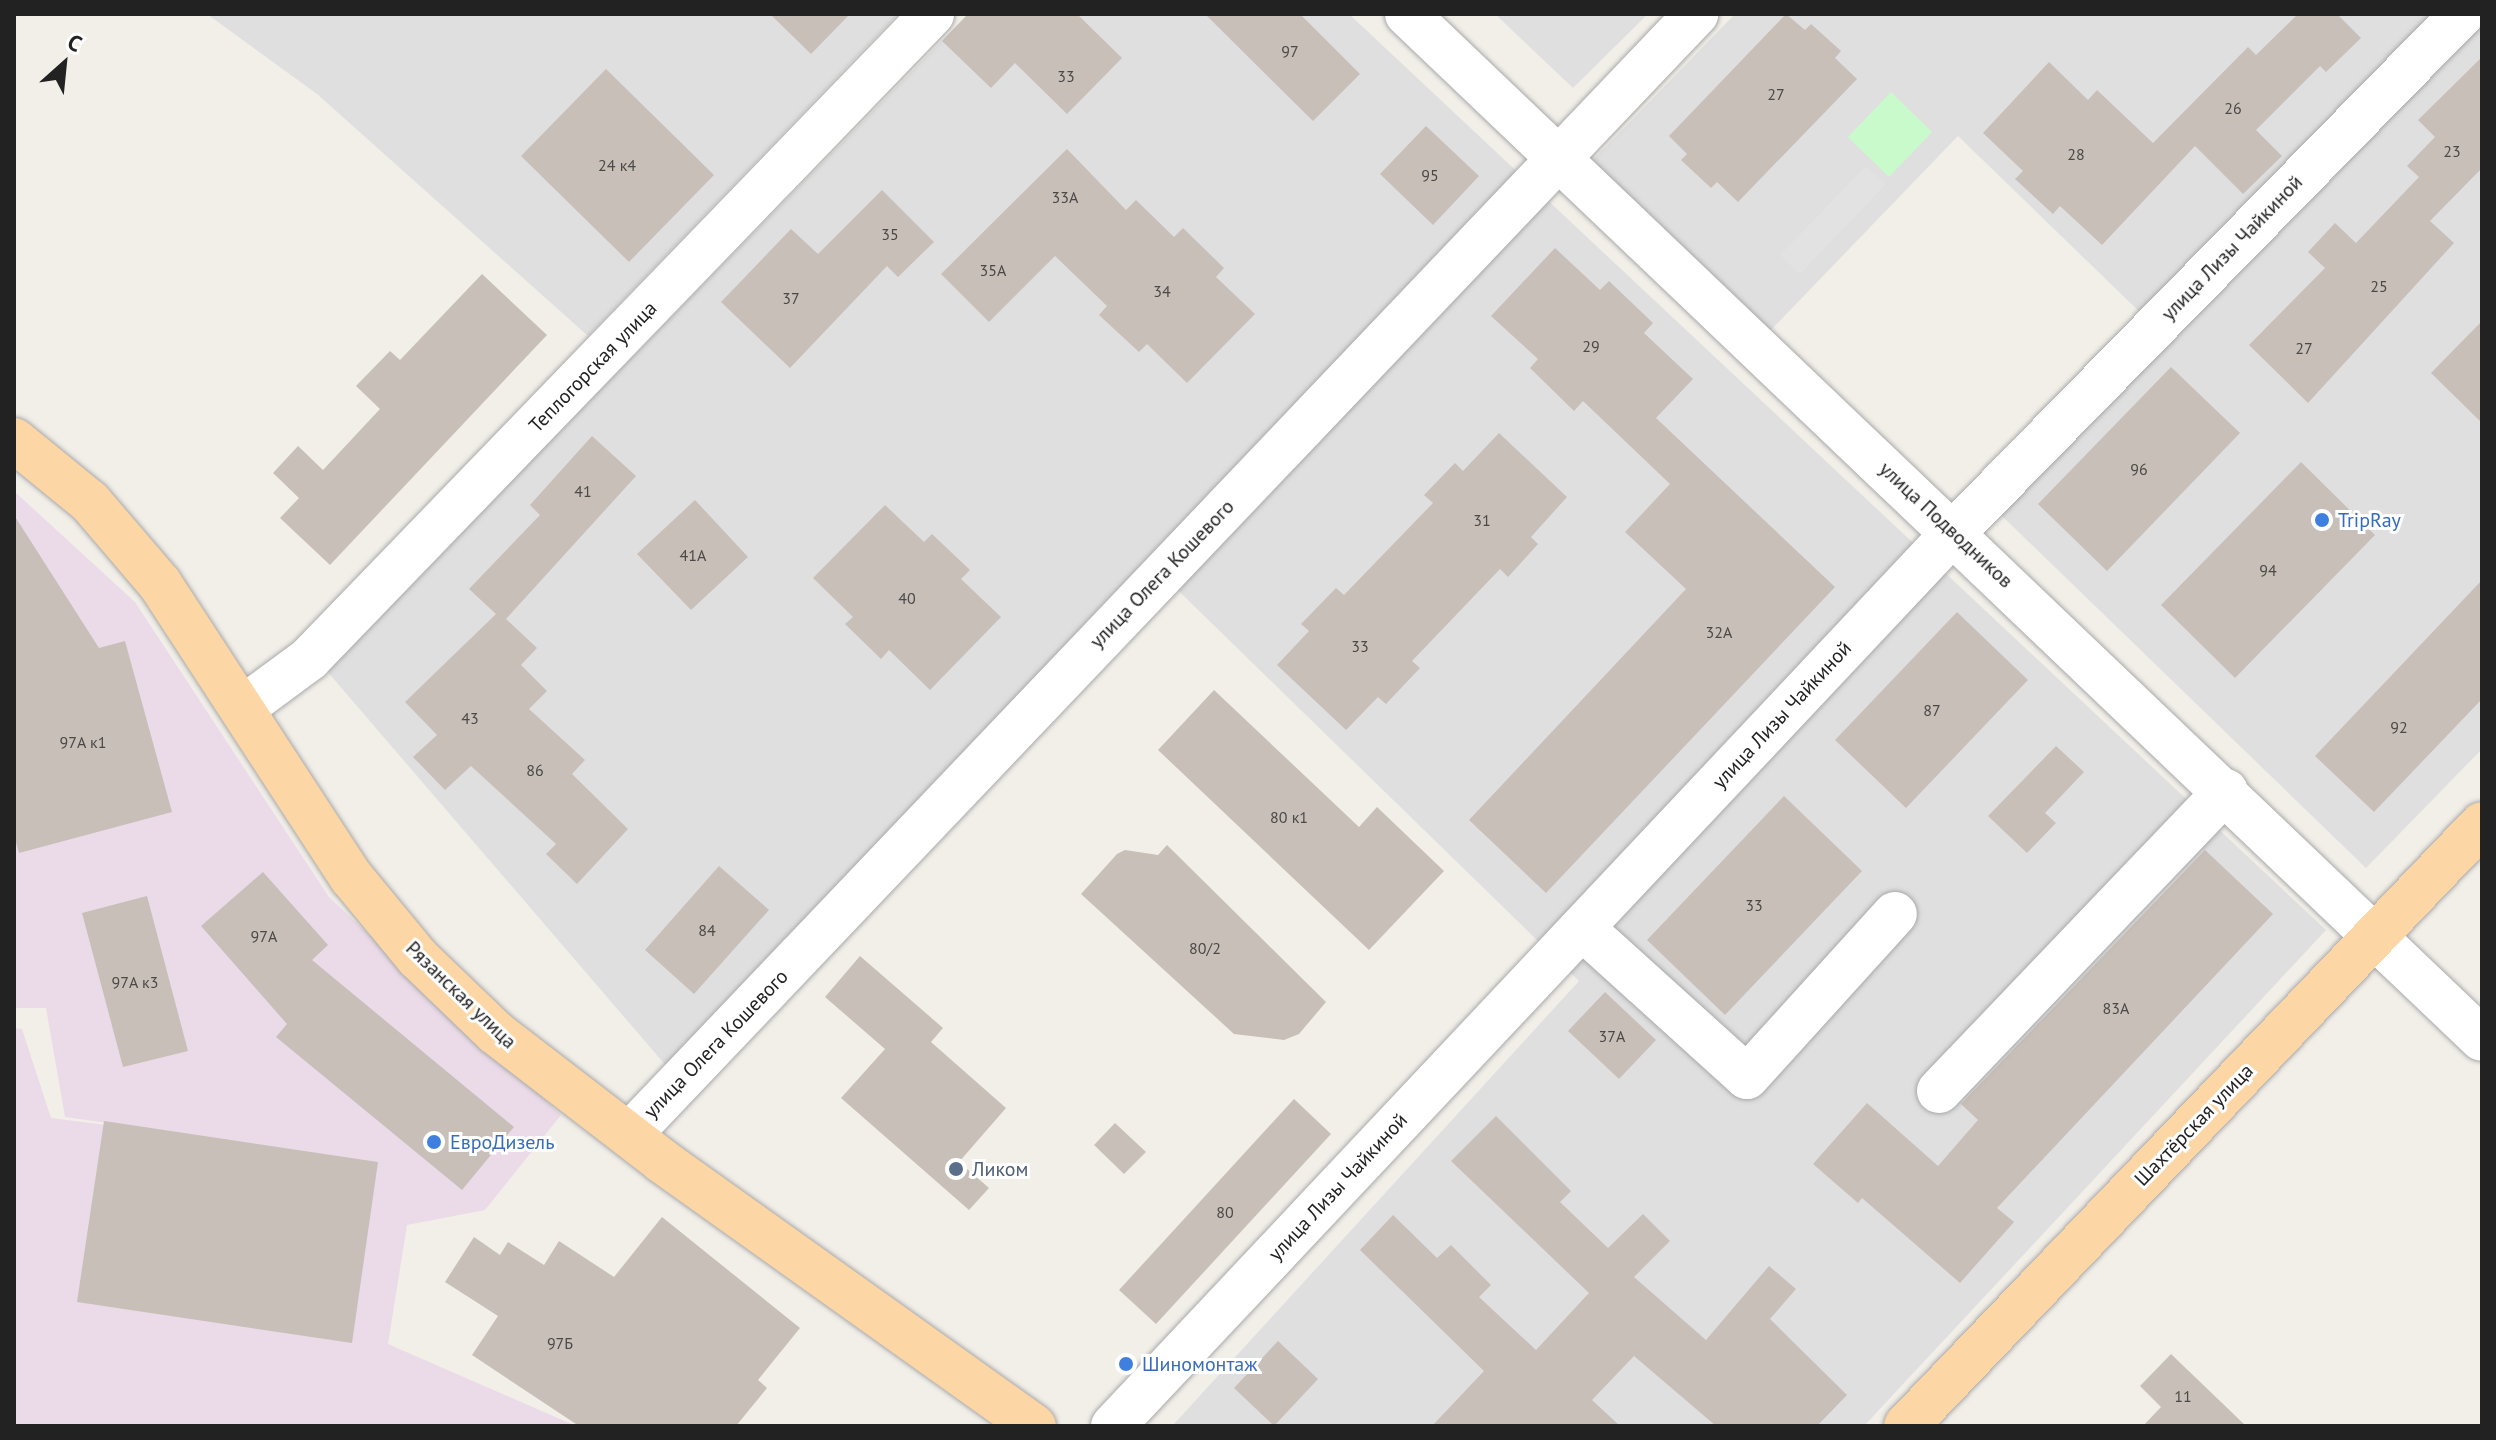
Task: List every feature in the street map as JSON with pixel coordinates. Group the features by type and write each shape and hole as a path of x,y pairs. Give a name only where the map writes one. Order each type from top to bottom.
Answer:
{"main road":[{"name":"Рязанская улица","path":"14,440 100,514 160,584 244,707 352,878 418,958 496,1033 629,1135 1034,1426"},
{"name":"Шахтёрская улица","path":"1906,1426 2482,824"}],"street":[{"name":"Теплогорская улица","path":"244,707 309,659 932,14"},
{"name":"улица Подводников","path":"1407,14 2376,934 2482,1039"},
{"name":"улица Олега Кошевого","path":"629,1135 1696,14"},
{"name":"улица Лизы Чайкиной","path":"1113,1426 1954,532 2462,14"},
{"path":"1939,1091 2226,791"},
{"path":"1582,928 1747,1077 1895,914"}],"shaded area":[{"path":"207,14 898,14 588,336 317,94"},
{"path":"968,14 1349,14 2326,930 1864,1426 1174,1424 1579,981 1152,565 674,1075 326,670"},
{"path":"1495,14 1648,14 1573,88"},
{"path":"1735,14 2446,14 2149,321 1958,136 1769,332 1592,161"},
{"path":"2482,26 2482,749 2366,868 2001,515"},
{"path":"1866,166 1886,184 1800,274 1780,255"},
{"path":"14,491 135,602 329,897 561,1115 485,1210 407,1225 388,1344 576,1426 14,1426 14,1028 22,1029 51,1118 225,1140 65,1117 46,1008 14,1008"}],"green space":[{"path":"1891,92 1932,132 1889,177 1848,137"}],"building":[{"path":"770,14 850,14 811,54"},
{"path":"968,14 1077,14 1122,58 1067,114 1015,63 991,88 942,41"},
{"path":"1205,14 1300,14 1360,74 1313,121"},
{"path":"1786,14 1805,30 1811,24 1841,51 1835,58 1857,79 1738,202 1717,182 1711,188 1681,160 1687,154 1669,136"},
{"path":"2298,14 2337,14 2361,38 2326,72 2320,66 2256,130 2282,156 2243,194 2195,146 2102,245 2060,206 2053,214 2015,179 2023,171 1983,133 2049,62 2088,100 2097,90 2153,143 2248,47 2256,55"},
{"path":"2482,57 2482,168 2430,221 2454,243 2308,403 2249,345 2325,268 2308,252 2335,223 2356,243 2419,177 2407,166 2435,137 2418,120"},
{"path":"606,69 714,175 629,262 521,156"},
{"path":"1426,126 1479,176 1433,225 1380,174"},
{"path":"1067,149 1126,210 1136,200 1174,237 1183,228 1224,268 1216,277 1255,314 1187,383 1147,344 1139,352 1099,315 1107,306 1055,256 989,322 941,274"},
{"path":"882,190 934,242 898,277 887,266 790,368 721,302 791,229 818,254"},
{"path":"1555,248 1600,290 1609,281 1653,323 1644,333 1693,379 1656,418 1835,587 1546,893 1469,820 1686,589 1625,532 1670,484 1583,401 1574,411 1530,368 1538,359 1491,316"},
{"path":"482,274 547,335 330,565 280,518 299,498 273,473 298,446 323,470 380,409 356,386 390,351 400,360"},
{"path":"2482,321 2482,423 2431,373"},
{"path":"2171,367 2240,433 2107,571 2038,504"},
{"path":"1499,433 1567,497 1531,537 1538,544 1508,577 1500,569 1412,661 1420,668 1386,704 1378,697 1346,730 1277,665 1309,631 1301,624 1336,588 1344,595 1433,503 1424,495 1455,463 1463,471"},
{"path":"592,436 636,476 506,619 537,648 521,665 547,691 529,709 585,760 572,774 628,829 577,884 546,854 556,844 471,766 445,790 413,757 437,735 405,702 496,614 469,589 540,515 530,505"},
{"path":"2301,462 2375,535 2235,678 2161,605"},
{"path":"695,500 748,557 691,610 637,554"},
{"path":"885,505 924,542 932,534 970,570 961,579 1001,617 930,690 889,650 881,659 845,624 853,617 813,578"},
{"path":"14,515 99,648 125,641 172,812 19,853 14,835"},
{"path":"2482,580 2482,699 2374,812 2315,756"},
{"path":"1957,612 2028,680 1906,808 1835,740"},
{"path":"1214,690 1359,827 1377,807 1444,871 1369,950 1158,750"},
{"path":"2056,746 2084,772 2045,813 2056,823 2027,853 1988,816"},
{"path":"1784,796 1862,871 1725,1015 1647,940"},
{"path":"1167,845 1326,1002 1299,1034 1284,1040 1234,1034 1081,894 1117,854 1125,850 1158,855"},
{"path":"2205,850 2273,914 1997,1208 2014,1222 1960,1283 1862,1198 1858,1203 1813,1164 1867,1103 1938,1166 1978,1120 1961,1104"},
{"path":"719,866 769,910 694,994 645,950"},
{"path":"263,872 328,945 312,960 514,1127 462,1190 276,1037 287,1024 201,926"},
{"path":"147,896 188,1051 123,1067 82,913"},
{"path":"860,956 943,1028 931,1042 1006,1108 959,1162 989,1188 969,1210 841,1098 885,1049 825,997"},
{"path":"1605,992 1656,1040 1619,1079 1568,1031"},
{"path":"1294,1099 1331,1134 1156,1324 1119,1290"},
{"path":"1496,1116 1571,1191 1560,1202 1608,1248 1643,1214 1670,1241 1634,1277 1706,1340 1769,1266 1796,1289 1770,1319 1847,1395 1817,1426 1716,1426 1634,1356 1592,1400 1620,1426 1432,1426 1484,1371 1360,1250 1393,1215 1437,1258 1451,1245 1491,1285 1479,1297 1536,1350 1589,1293 1451,1161"},
{"path":"104,1121 378,1162 352,1343 77,1302"},
{"path":"1115,1123 1146,1152 1124,1174 1094,1145"},
{"path":"662,1217 800,1328 758,1380 767,1388 736,1426 579,1426 472,1355 498,1316 445,1282 474,1237 500,1255 508,1242 544,1265 559,1241 614,1277"},
{"path":"1278,1341 1318,1379 1274,1426 1234,1388"},
{"path":"2171,1354 2246,1426 2143,1426 2161,1407 2140,1386"}],"place":[{"name":"TripRay","path":"2322,520"},
{"name":"ЕвроДизель","path":"434,1142"},
{"name":"Ликом","path":"956,1169"},
{"name":"Шиномонтаж","path":"1126,1364"}]}
